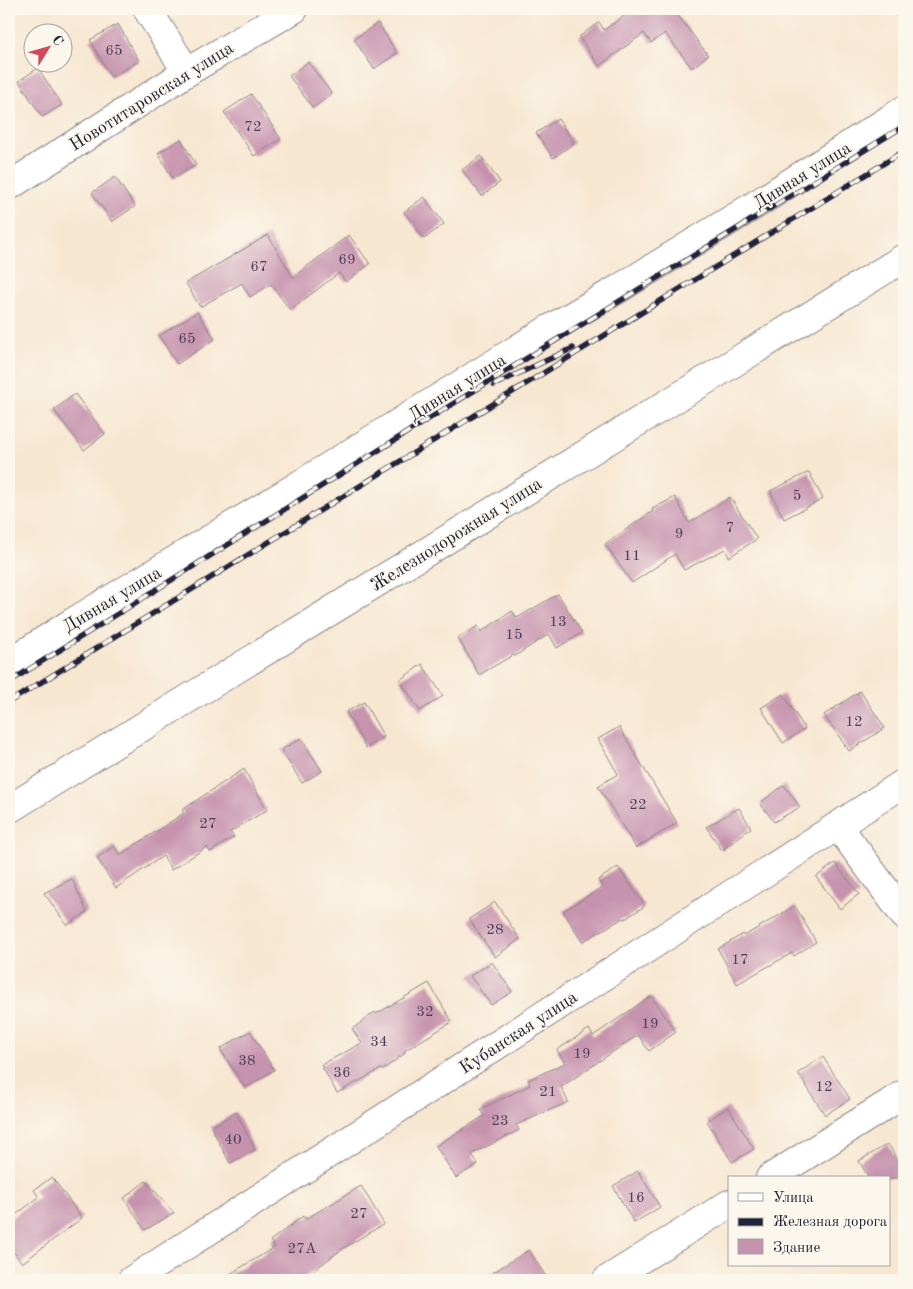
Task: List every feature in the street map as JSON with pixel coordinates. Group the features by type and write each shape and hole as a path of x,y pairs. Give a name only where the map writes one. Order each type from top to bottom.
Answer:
{"street":[{"path":"146,9 186,72"},
{"name":"Новотитаровская улица","path":"9,186 186,72 294,9"},
{"name":"Дивная улица","path":"9,663 551,328 760,202 904,110"},
{"name":"Железнодорожная улица","path":"9,809 904,258"},
{"name":"Кубанская улица","path":"132,1280 904,783"},
{"path":"838,826 904,915"},
{"path":"773,1176 904,1094"},
{"path":"607,1280 728,1205"}],"building":[{"path":"634,9 673,9 708,55 692,68 665,33 651,43 644,33 599,66 579,37 599,22 604,30"},
{"path":"378,23 397,53 374,69 354,39"},
{"path":"118,24 139,61 111,77 90,40"},
{"path":"308,62 332,94 313,108 289,76"},
{"path":"32,72 41,72 62,105 42,117 19,81"},
{"path":"251,94 281,139 254,156 224,112"},
{"path":"558,119 574,143 553,158 536,133"},
{"path":"181,139 196,165 173,179 158,153"},
{"path":"481,156 500,182 482,196 462,170"},
{"path":"115,177 135,206 112,222 92,193"},
{"path":"424,197 444,224 424,239 404,212"},
{"path":"268,235 293,277 349,235 370,264 346,282 339,273 290,310 271,284 250,297 242,283 200,307 186,283"},
{"path":"197,312 215,339 177,364 159,336"},
{"path":"75,394 105,434 84,450 54,410"},
{"path":"809,472 823,499 784,519 770,491"},
{"path":"675,497 689,523 730,497 757,539 729,557 725,549 684,570 675,554 632,583 605,544 653,511 652,509"},
{"path":"558,594 582,633 557,648 549,634 515,656 513,655 479,675 458,638 478,626 481,632 512,611 517,618"},
{"path":"422,664 443,696 420,711 400,680"},
{"path":"860,691 885,728 849,751 824,715"},
{"path":"783,694 805,729 783,743 761,708"},
{"path":"364,702 384,737 366,748 346,712"},
{"path":"619,727 677,823 636,848 598,786 618,774 598,739"},
{"path":"301,738 322,771 302,783 281,750"},
{"path":"244,769 267,810 230,832 234,837 210,852 207,847 171,870 163,856 116,888 97,858 114,846 120,855 184,813 182,810"},
{"path":"784,785 800,807 774,822 760,803"},
{"path":"739,808 751,828 722,850 706,827"},
{"path":"835,863 859,894 840,909 816,877"},
{"path":"618,867 645,906 582,942 563,911 603,887 598,880"},
{"path":"72,879 87,912 67,925 44,893"},
{"path":"495,902 520,939 495,957 469,919"},
{"path":"795,906 816,942 794,956 792,953 737,984 718,949"},
{"path":"492,962 512,992 491,1005 470,976"},
{"path":"429,983 452,1022 404,1051 405,1053 383,1070 381,1069 337,1093 321,1065 362,1043 352,1029 375,1012 376,1014"},
{"path":"651,996 676,1032 649,1051 638,1035 561,1087 568,1102 516,1125 519,1130 472,1154 478,1164 456,1178 436,1146 484,1116 481,1109 530,1085 528,1080 565,1063 557,1050 589,1029 593,1036"},
{"path":"250,1031 274,1070 245,1088 220,1049"},
{"path":"823,1057 850,1099 825,1115 798,1073"},
{"path":"728,1107 754,1149 732,1162 707,1121"},
{"path":"236,1112 255,1150 230,1163 211,1127"},
{"path":"888,1144 904,1171 904,1178 868,1176 859,1161"},
{"path":"638,1171 660,1207 634,1223 613,1186"},
{"path":"52,1177 82,1218 22,1263 9,1246 9,1220 39,1197 34,1190"},
{"path":"146,1181 174,1213 145,1230 124,1198"},
{"path":"361,1186 384,1224 342,1249 301,1280 220,1280 275,1247 270,1241 303,1216 306,1219"},
{"path":"529,1250 548,1280 481,1280"}],"railway":[{"path":"9,682 446,408 904,126"},
{"path":"9,702 904,151"},
{"path":"494,385 573,348"}]}
